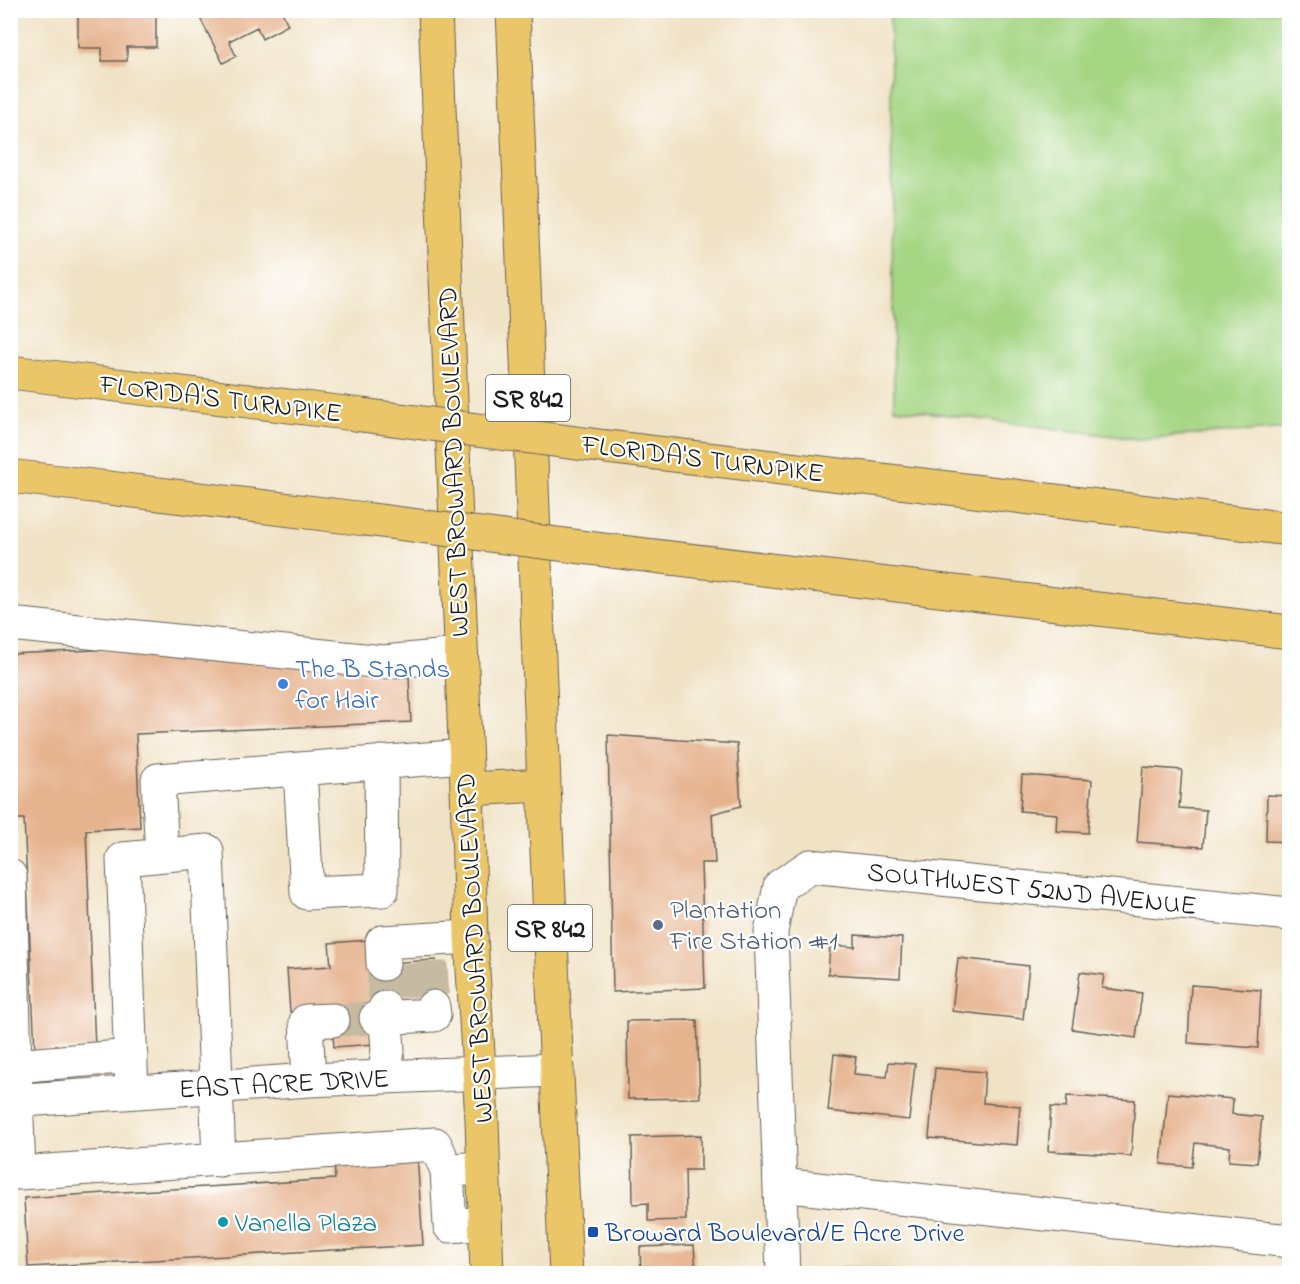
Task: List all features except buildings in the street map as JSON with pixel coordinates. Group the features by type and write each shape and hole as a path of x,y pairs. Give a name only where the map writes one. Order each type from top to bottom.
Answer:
{"main road":[{"name":"WEST BROWARD BOULEVARD","path":"435,10 471,937 487,1274"},
{"name":"SR 842","path":"513,10 566,1274"},
{"name":"FLORIDA'S TURNPIKE","path":"10,372 1290,529"},
{"path":"10,476 1290,632"},
{"path":"467,789 544,785"}],"street":[{"path":"10,624 383,662 461,656"},
{"path":"162,855 158,780 465,756"},
{"path":"300,769 307,893 382,890 381,762"},
{"path":"132,1092 123,859 207,851 219,1160"},
{"name":"SOUTHWEST 52ND AVENUE","path":"781,1185 771,932 780,886 810,866 1290,914"},
{"path":"10,876 15,1066 13,1101 19,1173 435,1144 447,1170 450,1226 485,1223"},
{"path":"411,954 471,937"},
{"path":"384,1077 400,1018 449,1006 475,1005"},
{"path":"309,1080 325,1033"},
{"path":"15,1066 131,1056"},
{"name":"EAST ACRE DRIVE","path":"13,1101 309,1080 557,1070"},
{"path":"447,1170 483,1169"},
{"path":"783,1274 781,1185 1290,1241"}],"green space":[{"path":"890,11 1289,11 1289,428 1137,439 894,408"}],"tunnel":[{"path":"431,962 433,1007"},
{"path":"383,964 385,1008"},
{"path":"406,964 408,1009"},
{"path":"333,1020 376,1018"}],"place":[{"name":"The B Stands for Hair","path":"283,684"},
{"name":"Plantation Fire Station #1","path":"658,925"},
{"name":"Vanella Plaza","path":"223,1222"},
{"name":"Broward Boulevard/E Acre Drive","path":"593,1232"}]}
